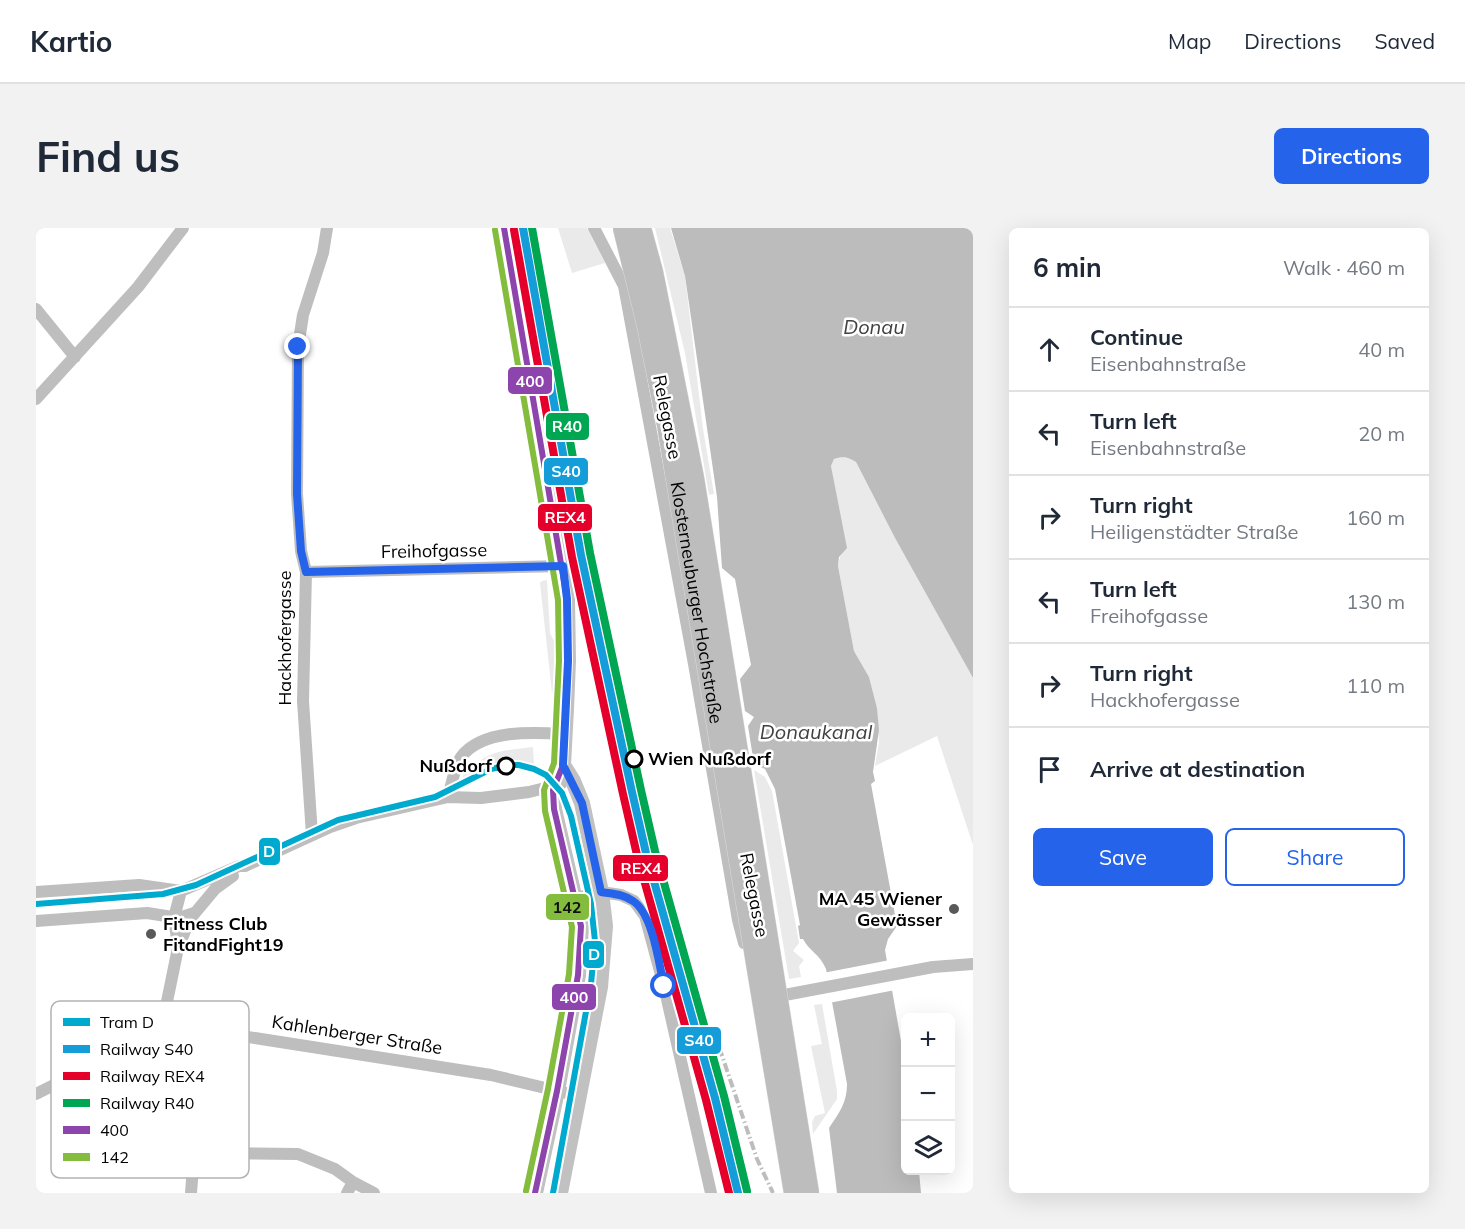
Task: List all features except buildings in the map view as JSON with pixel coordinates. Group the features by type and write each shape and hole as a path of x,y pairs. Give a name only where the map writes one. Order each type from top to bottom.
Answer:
{"highway":[{"name":"Klosterneuburger Hochstraße","path":"623,228 646,321 667,425 794,1193"},
{"name":"Klosterneuburger Hochstraße","path":"641,228 653,272 694,478 809,1193"}],"main road":[{"path":"504,228 567,599 568,661 563,765 553,786 554,809 581,926 578,975 557,1091 535,1193"},
{"path":"560,1193 603,963 605,926 601,892 582,803 563,765"}],"street":[{"path":"36,399 146,278 183,228"},
{"name":"Hackhofergasse","path":"312,835 303,701 306,572 301,551 297,494 298,347 303,315 322,253 327,228"},
{"name":"Relegasse","path":"594,228 624,286 694,664 738,921 757,989 767,1006"},
{"path":"36,309 75,357"},
{"name":"Freihofgasse","path":"306,572 563,566"},
{"path":"448,797 461,758 474,746 492,738 517,733 564,734"},
{"path":"167,1001 178,948 194,913 221,883 245,866 312,835 356,818 448,797 481,798 529,792 573,782"},
{"path":"36,892 139,885 181,891 239,866 245,866"},
{"path":"181,891 190,902 194,913"},
{"path":"178,948 174,918 181,891"},
{"path":"576,898 601,892 621,895 634,902 645,916 664,986 711,1193"},
{"path":"36,921 147,913 174,918 194,913"},
{"path":"816,1193 784,1143 774,1121 762,1049 763,1017 767,1006 775,996 804,990 956,964 973,964"},
{"name":"Kahlenberger Straße","path":"249,1037 491,1075 579,1096"},
{"path":"36,1094 51,1086"},
{"path":"249,1153 298,1154 335,1169 350,1188 374,1193"},
{"path":"191,1193 192,1178"}],"shaded area":[{"path":"558,228 587,228 605,263 572,273"},
{"path":"655,228 670,228 685,276 703,429 714,494 709,495 685,353"},
{"path":"841,457 856,462 895,538 973,678 973,845 937,736 875,766 879,742 877,708 869,677 854,651 838,566 841,553 831,466 834,459"},
{"path":"547,580 550,633 557,647 555,694 552,693 540,583"},
{"path":"533,747 534,766 524,763 506,763 489,767 463,779 464,769 471,771 476,764 490,755 507,750"},
{"path":"754,770 765,777 772,791 799,943 793,951 804,960 799,966 801,977 789,979"},
{"path":"822,1004 837,1099 813,1134 812,1122 815,1116 825,1113 811,1046 822,1044 814,1005"}],"water":[{"path":"671,228 973,228 973,678 895,538 856,462 848,458 840,458 834,459 831,466 847,548 839,557 838,566 854,651 869,677 877,708 879,730 873,772 875,781 871,784 897,926 888,939 885,950 901,1041 901,1175 919,1175 921,1193 837,1193 829,1128 844,1102 847,1084 826,969 803,939 800,939 798,926 800,925 775,789 765,769 754,764 748,726 754,717 745,711 740,679 751,665 735,579 722,568 717,497 685,276"}],"pier":[{"path":"890,960 895,990 829,1003 823,973"}],"railway":[{"path":"714,1032 757,1159 773,1193"}],"tram line":[{"name":"D","path":"36,904 163,894 196,885 338,820 435,797 491,769 519,765 546,775 562,793 571,816 591,904 595,941 591,984 553,1193"}],"rail line":[{"name":"S40","path":"523,228 581,555 632,792 646,853 715,1098 738,1193"},
{"name":"R40","path":"532,228 590,553 641,790 655,851 724,1096 747,1191"},
{"name":"REX4","path":"514,230 572,557 623,794 637,855 706,1100 729,1193"}],"transit line":[{"name":"400","path":"504,228 567,599 568,661 563,765 553,790 554,809 581,926 578,975 557,1091 535,1193"},
{"name":"142","path":"495,230 558,600 559,661 554,763 544,790 545,811 572,927 569,974 526,1191"}],"place":[{"name":"Wien Nußdorf","path":"634,759"},
{"name":"Nußdorf","path":"506,766"},
{"name":"MA 45 Wiener Gewässer","path":"954,909"},
{"name":"Fitness Club FitandFight19","path":"151,934"}],"route":[{"path":"298,347 297,494 301,551 306,572 563,566 567,599 568,661 563,765 582,803 601,892 621,895 641,908 652,934 664,986"}],"water label":[{"name":"Donau","path":"874,327"},
{"name":"Donaukanal","path":"816,732"}]}
